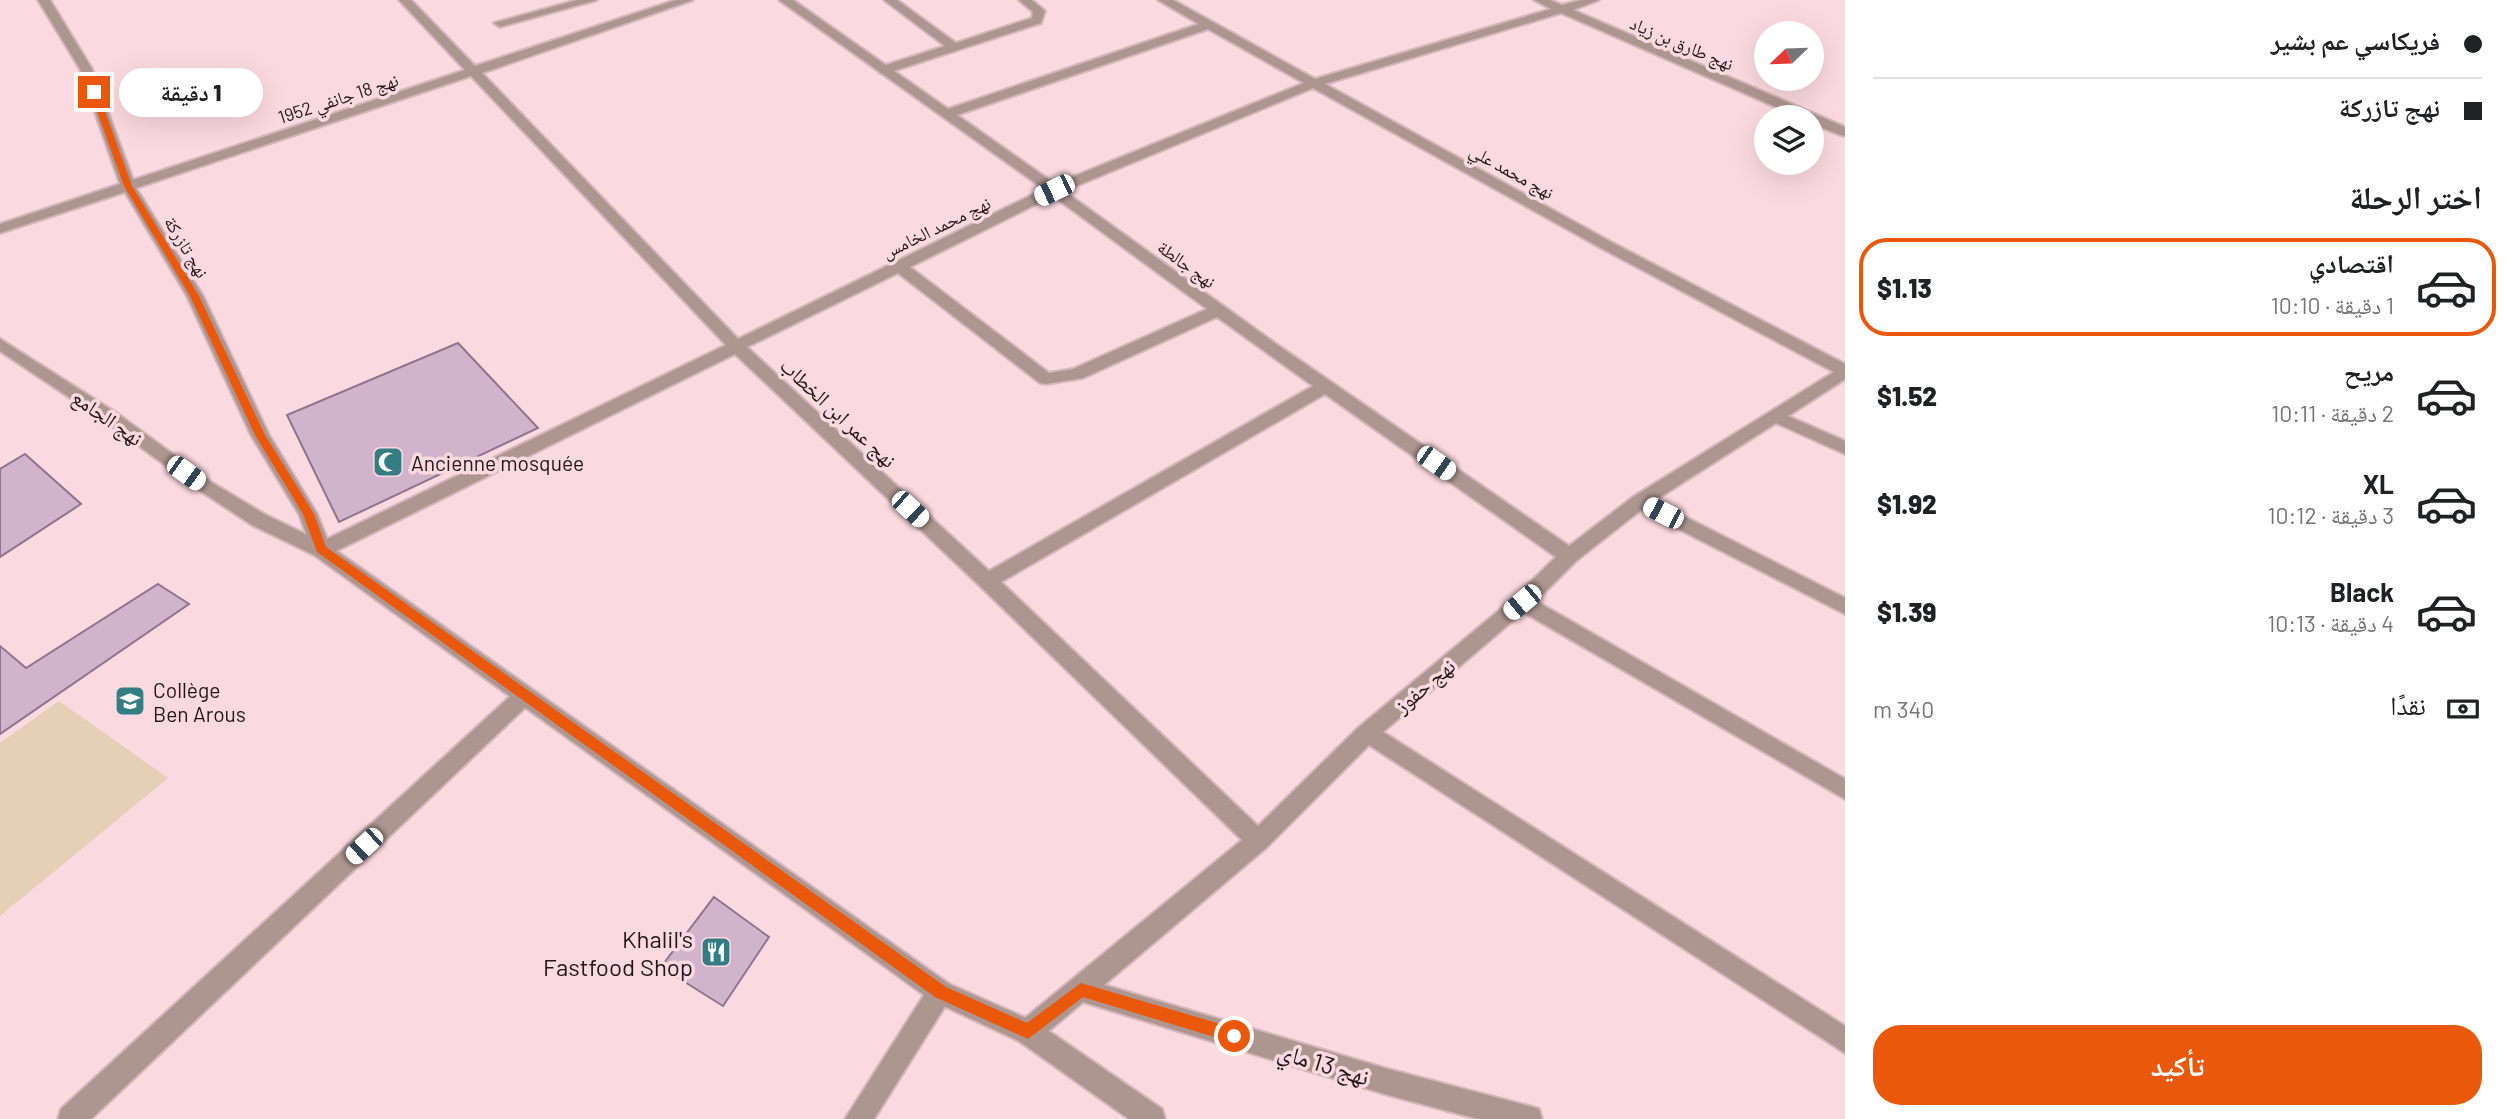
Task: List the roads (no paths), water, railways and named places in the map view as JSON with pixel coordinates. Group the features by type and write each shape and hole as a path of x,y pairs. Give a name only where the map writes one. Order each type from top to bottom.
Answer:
{"street":[{"name":"نهج تازركة","path":"44,0 86,69 128,186 195,296 260,435 308,514 321,550"},
{"name":"نهج عمر ابن الخطاب","path":"405,0 736,346 987,581 1258,841"},
{"path":"500,23 591,0"},
{"name":"نهج 18 جانفي 1952","path":"0,229 687,0"},
{"name":"نهج جالطة","path":"785,0 1569,556"},
{"path":"890,0 954,47"},
{"path":"884,70 1037,20 1039,11 1025,0"},
{"name":"نهج محمد علي","path":"1164,0 1606,245 1845,372"},
{"name":"نهج طارق بن زياد","path":"1540,0 1781,105"},
{"name":"نهج محمد الخامس","path":"321,550 1054,190 1314,83 1593,0"},
{"path":"947,114 1209,25"},
{"name":"نهج طارق بن زياد","path":"1824,123 1845,132"},
{"path":"899,266 1046,379 1077,374 1219,310"},
{"name":"نهج الجامع","path":"0,344 112,418 205,486 259,520 321,550 940,992 1028,1032 1152,1119"},
{"name":"نهج حفوز","path":"1028,1032 1258,841 1367,733 1522,602 1569,556 1640,501 1845,372"},
{"path":"987,581 1326,386"},
{"path":"1773,416 1845,448"},
{"path":"1640,501 1845,607"},
{"path":"1522,602 1845,790"},
{"path":"71,1119 524,696"},
{"path":"1367,733 1845,1041"},
{"name":"نهج 13 ماي","path":"1081,990 1388,1082 1529,1119"},
{"path":"858,1119 940,992"}],"place":[{"name":"Ancienne mosquée","path":"388,462"},
{"name":"Collège Ben Arous","path":"130,701"},
{"name":"Khalil's Fastfood Shop","path":"716,952"}]}
